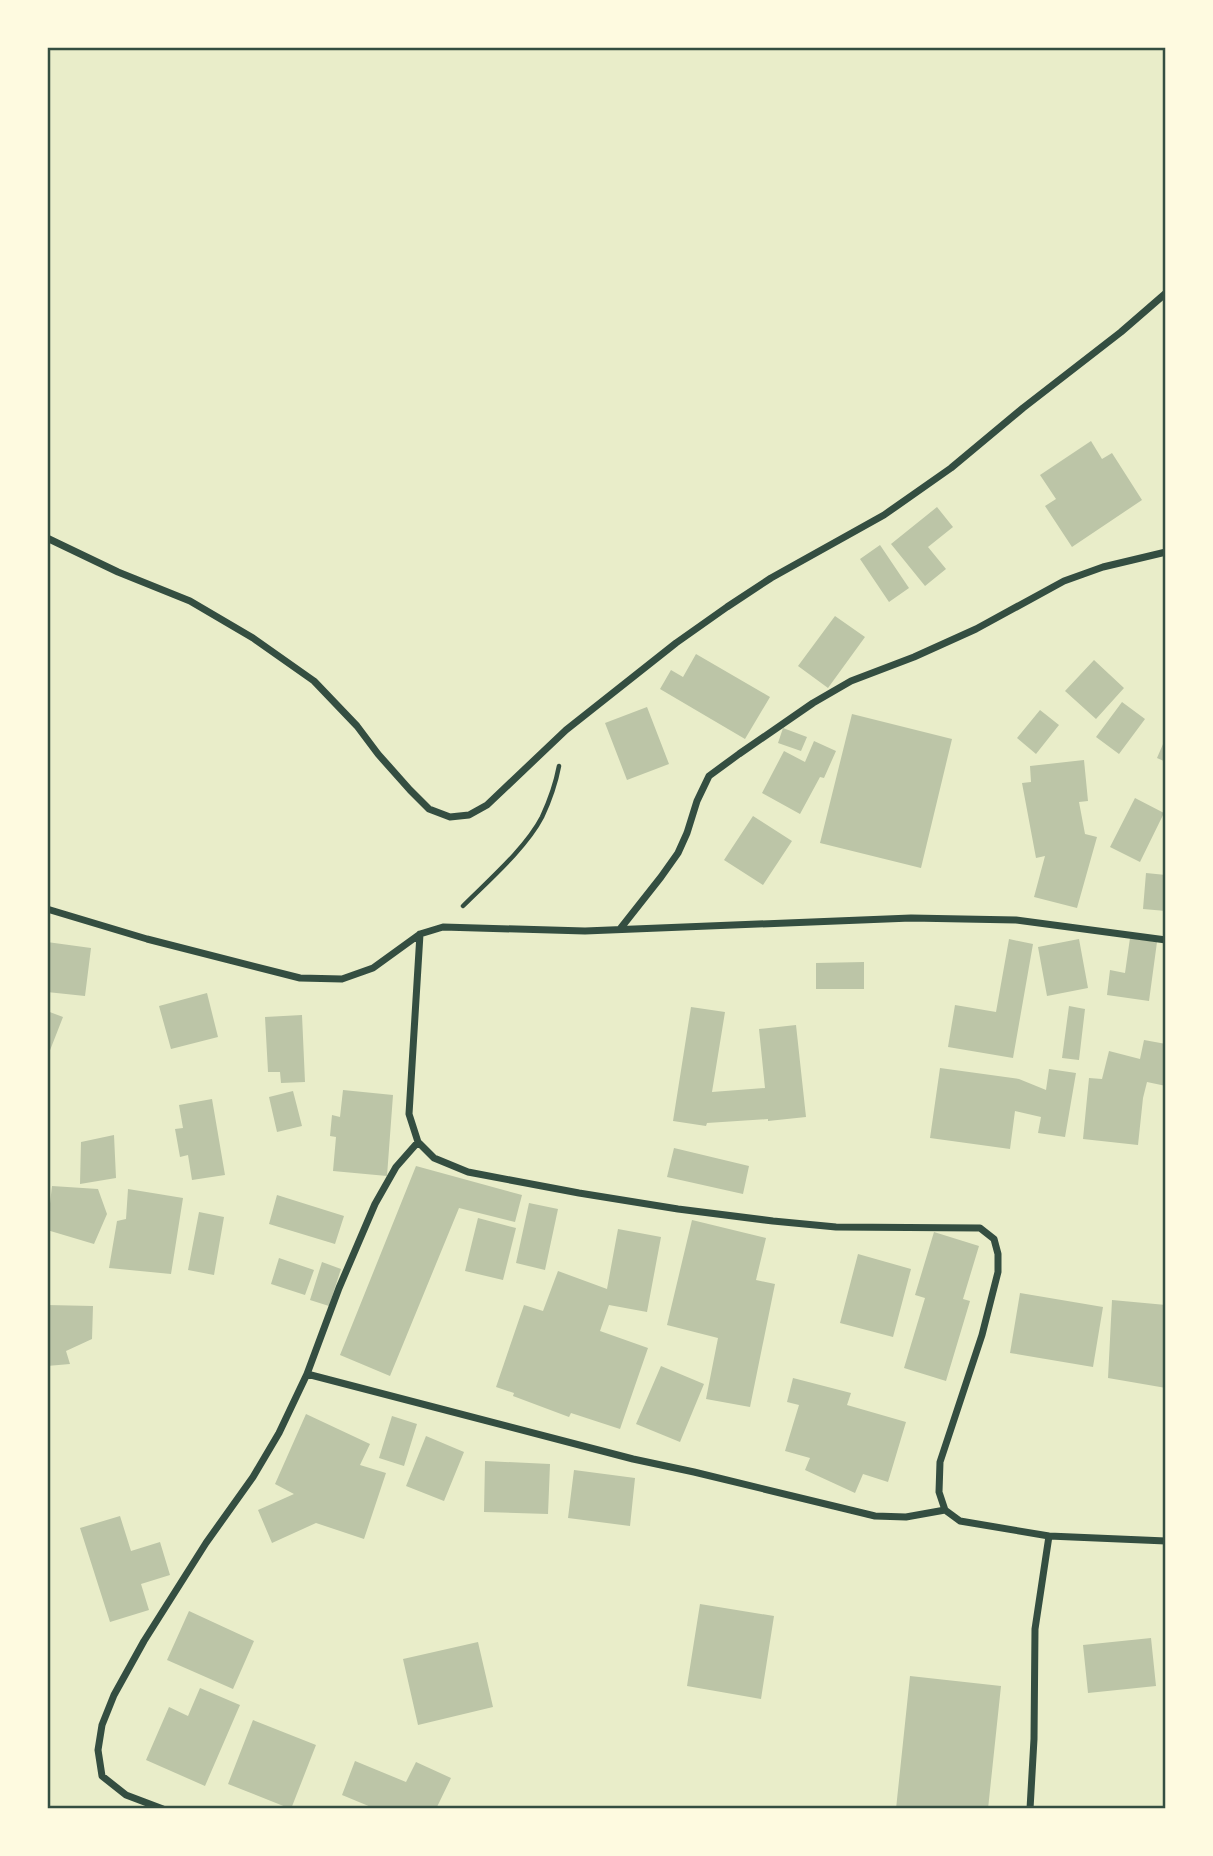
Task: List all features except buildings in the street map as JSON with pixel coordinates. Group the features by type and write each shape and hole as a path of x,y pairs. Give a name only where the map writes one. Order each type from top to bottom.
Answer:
{"street":[{"path":"47,538 118,572 190,601 253,638 314,681 429,809 450,817 469,815 487,805 566,730 676,643 771,578 884,515 951,468 1166,293"},
{"path":"620,929 678,852 709,776 738,754 813,703 851,681 976,629 1064,581 1103,567 1166,552"},
{"path":"47,909 171,946 300,978 342,979 373,968 420,934 443,927 585,931 911,918 990,919 1166,940"},
{"path":"420,934 409,1114 418,1142 434,1158 468,1172 678,1209 836,1227 980,1228 993,1239 998,1254 998,1272 982,1335 940,1462 939,1492 945,1510 960,1521 1049,1536 1166,1541"},
{"path":"163,1809 127,1795 102,1776 99,1750 102,1725 114,1695 144,1640 279,1433 307,1374 339,1288 375,1204 396,1167 418,1142"},
{"path":"307,1374 633,1459 875,1516 906,1517 945,1510"},
{"path":"1030,1809 1035,1629 1049,1536"}],"path":[{"path":"443,927 497,872 541,818 557,775 566,730"}]}
